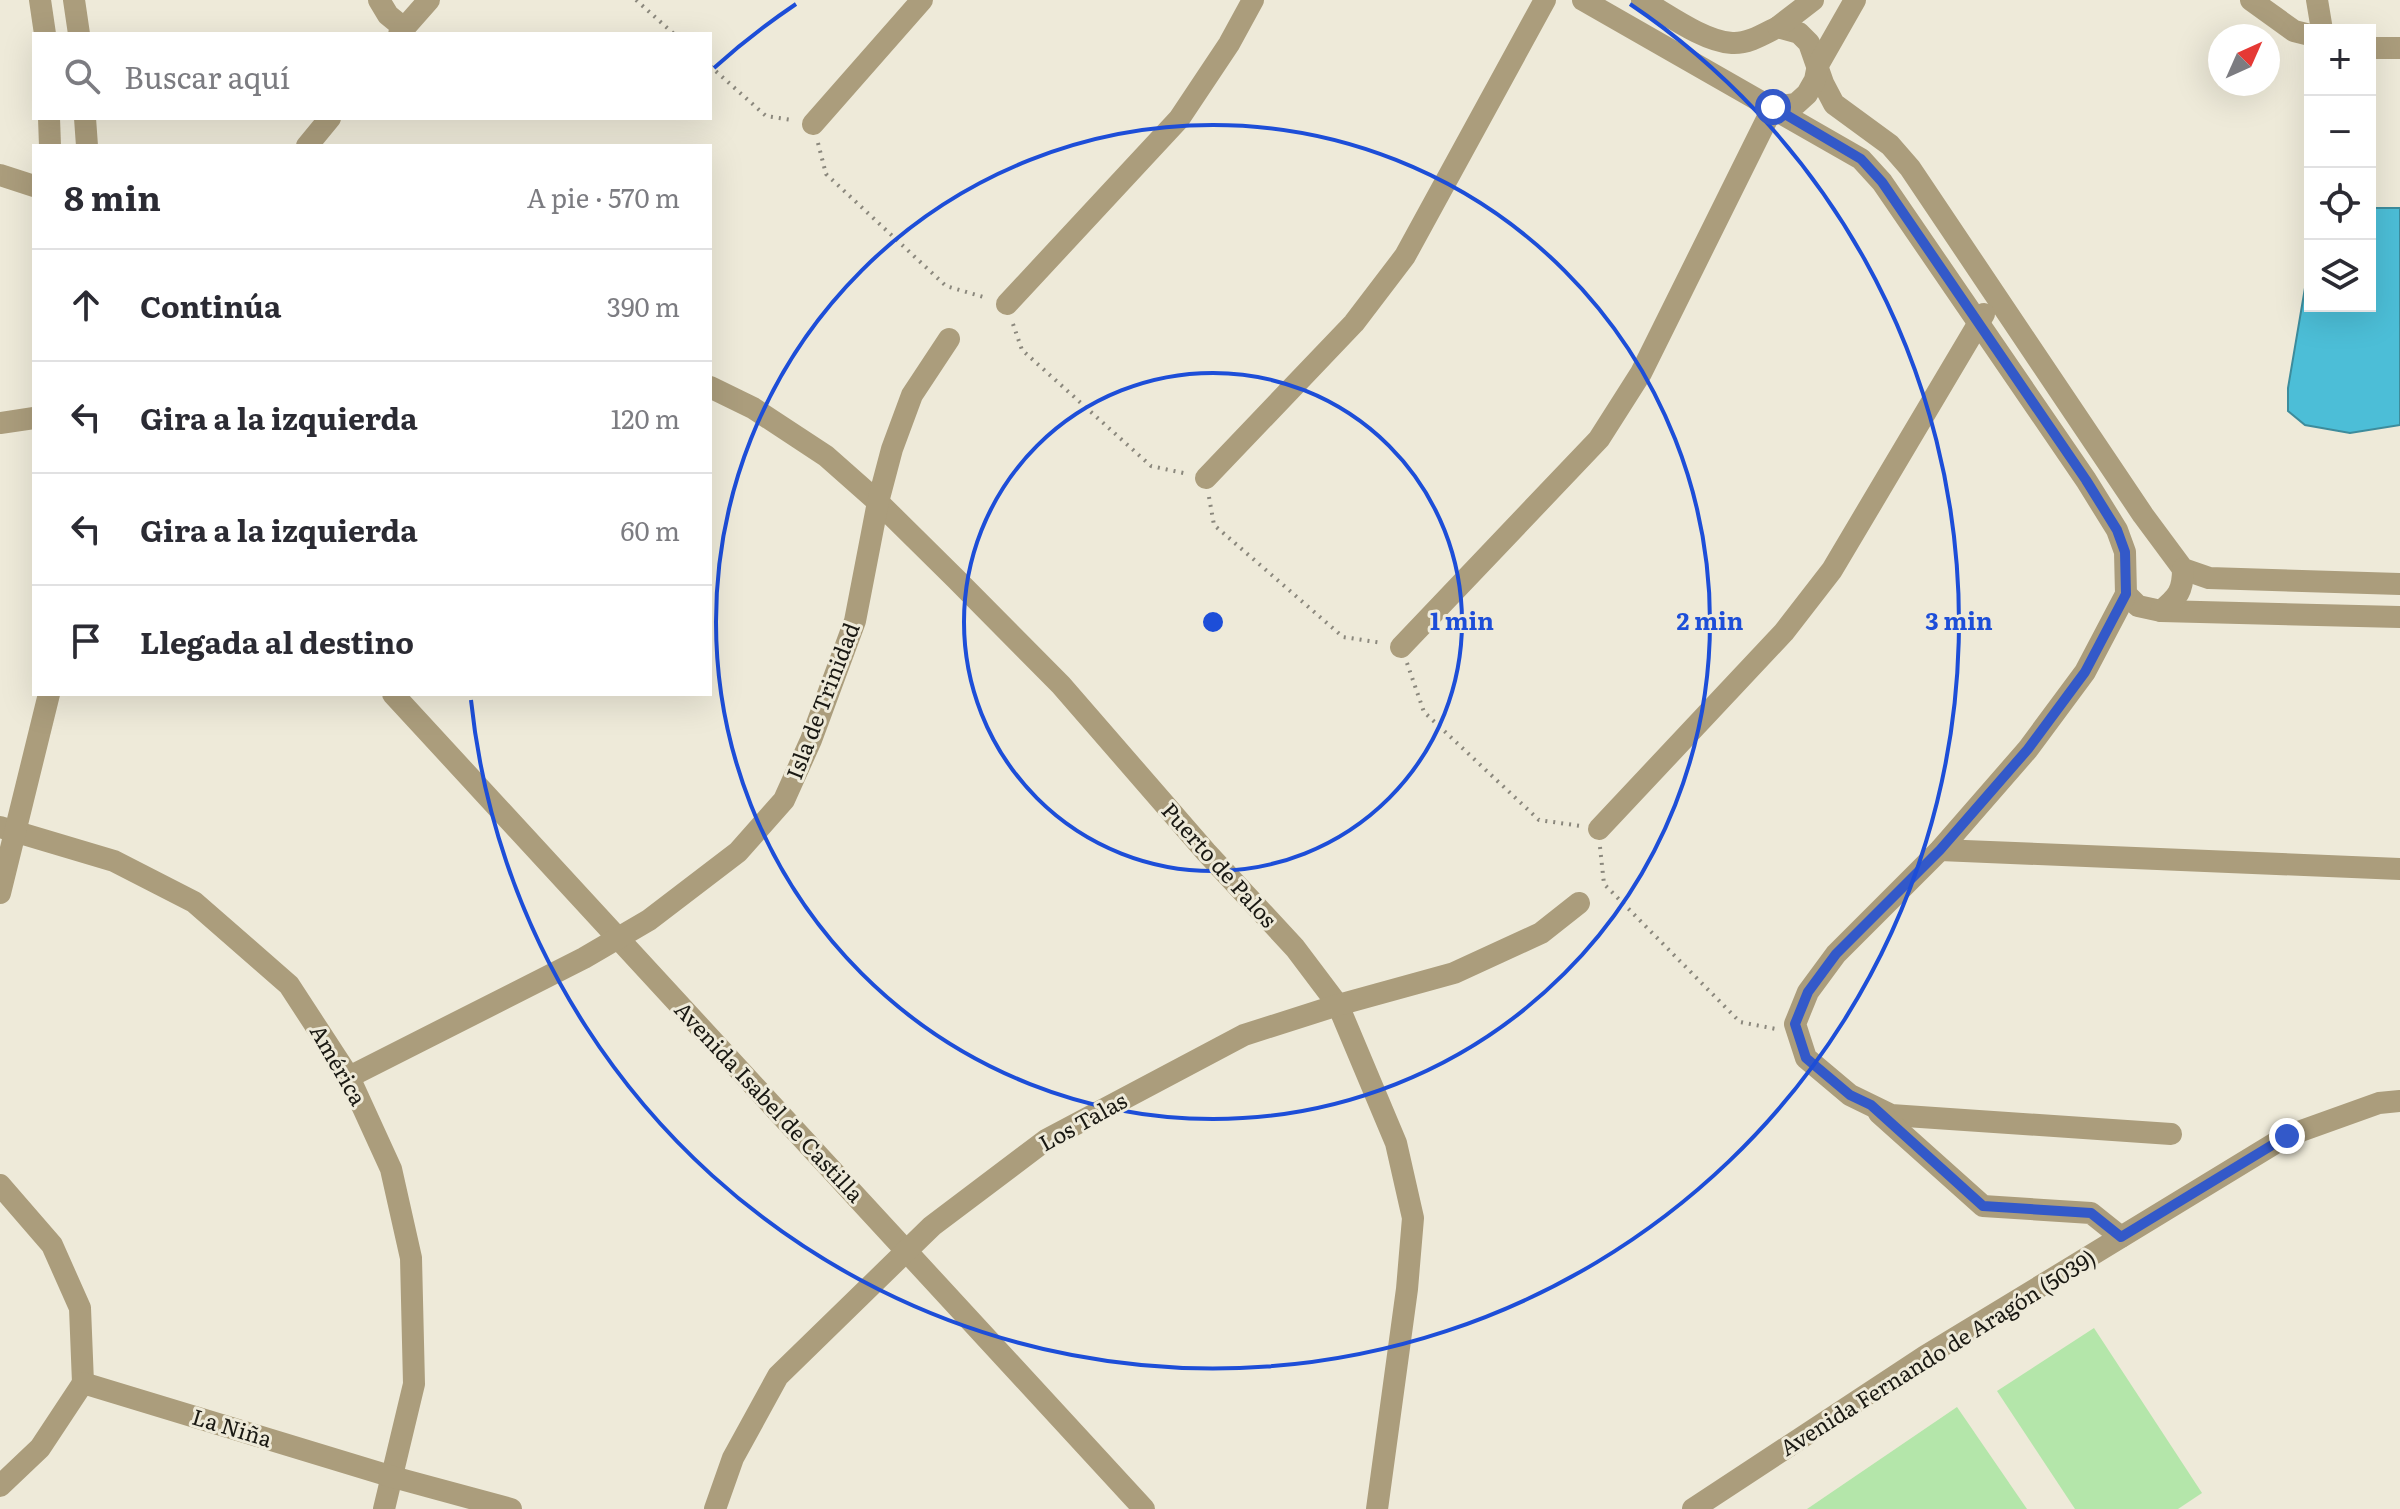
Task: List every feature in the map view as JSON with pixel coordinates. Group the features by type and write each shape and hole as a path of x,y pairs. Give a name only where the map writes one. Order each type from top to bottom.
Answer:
{"street":[{"path":"40,0 45,32"},
{"path":"74,0 79,32"},
{"path":"379,0 401,31 429,0"},
{"path":"813,124 922,0"},
{"path":"1007,304 1179,119 1229,44 1253,0"},
{"path":"1206,478 1354,323 1405,256 1545,0"},
{"path":"1583,0 1861,159 1882,182 1978,323 2117,530 2125,552 2126,594 2085,672 2028,749 1940,850 1836,954 1808,992 1795,1024 1806,1058 1850,1095 1891,1115 2171,1134"},
{"path":"1642,0 1706,36 1732,43 1752,39 1778,27 1813,0"},
{"path":"1773,107 1796,104 1807,94 1815,80 1818,65 1855,0"},
{"path":"2251,0 2294,31 2304,34"},
{"path":"2317,0 2321,24"},
{"path":"1778,27 1799,33 1809,43 1834,104 1890,145 1910,168 2183,569 2209,578 2400,584"},
{"path":"1735,86 1728,71 1729,58 1742,41"},
{"path":"2376,48 2400,48"},
{"path":"1401,647 1599,439 1641,373 1773,107"},
{"path":"49,120 50,144"},
{"path":"85,120 87,144"},
{"path":"309,144 328,120"},
{"path":"0,175 32,185"},
{"path":"1599,829 1784,632 1822,582 1996,297"},
{"name":"Isla de Trinidad","path":"349,1077 584,958 649,920 738,852 784,800 811,740 855,621 878,502 892,449 912,395 949,339"},
{"name":"Puerto de Palos","path":"712,388 753,408 826,456 878,502 1061,685 1206,852 1295,948 1338,1005 1396,1143 1413,1218 1407,1289 1377,1509"},
{"path":"4,422 32,406"},
{"path":"4,422 32,418"},
{"path":"2125,562 2138,549 2152,544 2167,548"},
{"path":"2161,611 2173,601 2183,586 2183,569"},
{"path":"2126,594 2138,606 2161,611 2400,617"},
{"path":"0,893 7,829 48,696"},
{"name":"Avenida Isabel de Castilla","path":"395,696 1144,1509"},
{"name":"América","path":"7,829 114,861 194,902 289,985 349,1077 391,1169 411,1258 414,1384 384,1509"},
{"path":"1940,850 2400,869"},
{"name":"Los Talas","path":"715,1509 733,1458 778,1376 932,1226 1046,1140 1244,1035 1454,973 1541,933 1579,903"},
{"name":"Avenida Fernando de Aragón (5039)","path":"1693,1509 1924,1357 2287,1136 2379,1103 2400,1101"},
{"path":"1871,1105 1983,1206 2091,1213 2121,1237"},
{"path":"0,1185 52,1245 80,1308 83,1383 40,1448 0,1486"},
{"name":"La Niña","path":"83,1383 393,1477 511,1509"}],"path":[{"path":"636,0 672,32"},
{"path":"712,68 766,116 813,124 826,174 946,286 1007,304 1022,350 1151,466 1206,478 1214,525 1343,637 1401,647 1424,712 1539,820 1599,829 1604,884 1740,1022 1799,1033"}],"green space":[{"path":"2094,1328 2202,1493 2178,1509 2075,1509 1997,1391"},
{"path":"1957,1407 2027,1509 1807,1509"}],"water":[{"path":"2376,208 2400,208 2400,425 2350,433 2305,425 2288,411 2288,388 2304,294 2304,312 2376,312"}],"route":[{"path":"1773,107 1861,159 1882,182 2086,480 2117,530 2125,552 2126,594 2085,672 2028,749 1940,850 1836,954 1808,992 1795,1024 1806,1058 1850,1095 1871,1105 1983,1206 2091,1213 2121,1237 2287,1136"}]}
